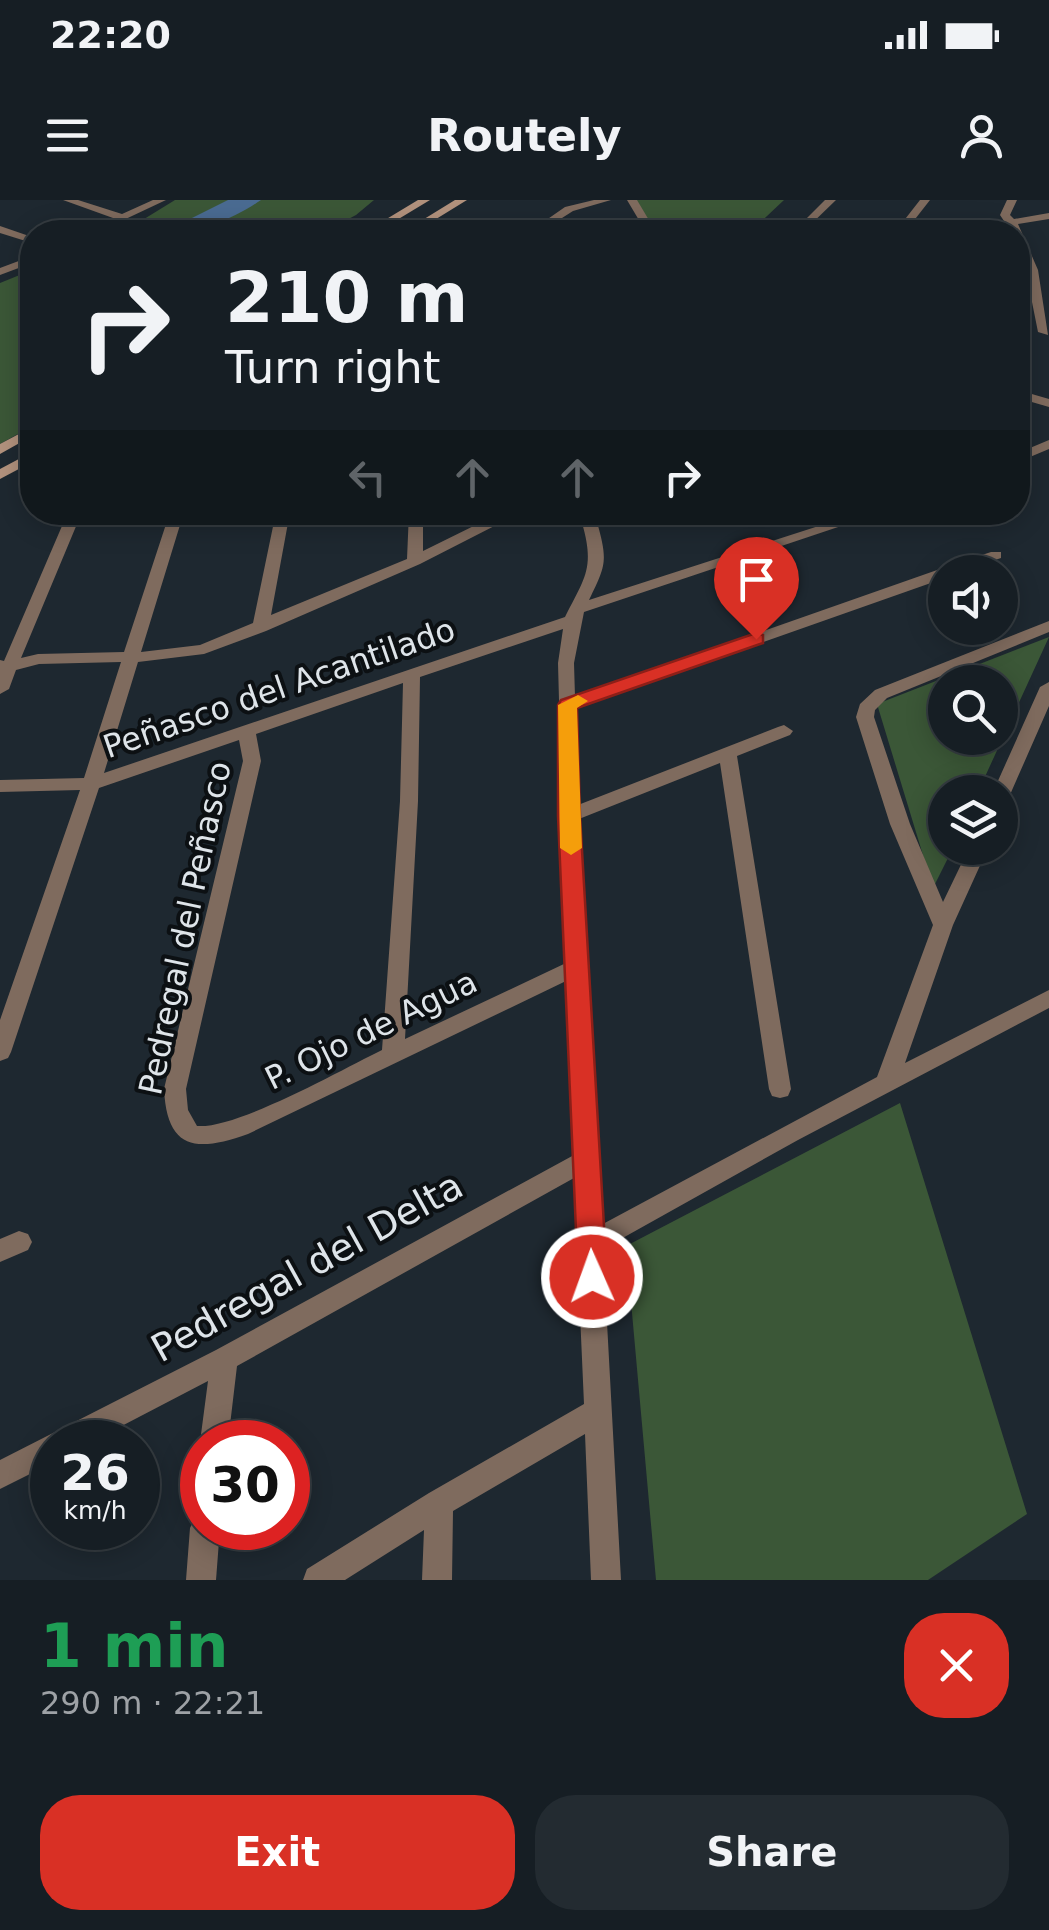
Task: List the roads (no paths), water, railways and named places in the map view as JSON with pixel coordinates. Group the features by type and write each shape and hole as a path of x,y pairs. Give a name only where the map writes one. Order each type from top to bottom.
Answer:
{"street":[{"path":"68,200 123,218"},
{"path":"118,220 161,200"},
{"path":"392,220 426,200"},
{"path":"429,220 462,200"},
{"path":"553,220 569,210 606,200"},
{"path":"810,220 831,200"},
{"path":"909,220 925,200"},
{"path":"1030,256 1044,332"},
{"path":"0,689 4,666 20,646 70,525"},
{"path":"0,1052 173,525"},
{"path":"260,628 280,525"},
{"path":"415,561 416,525"},
{"path":"4,666 38,659 130,658 204,649 415,561 488,525"},
{"path":"590,525 597,567 575,614 566,663 569,816 606,1580"},
{"name":"Peñasco del Acantilado","path":"0,786 91,784 837,525"},
{"path":"568,705 928,578"},
{"path":"943,925 900,824 865,717 866,708 882,694 1049,626"},
{"path":"0,638 38,659"},
{"path":"393,1058 409,801 412,674"},
{"path":"1010,775 1049,688"},
{"name":"Pedregal del Peñasco","path":"190,1135 178,1123 175,1090 252,761 246,730"},
{"path":"569,816 784,731"},
{"path":"728,753 780,1089"},
{"path":"885,1086 943,925 970,865"},
{"name":"P. Ojo de Agua","path":"190,1135 207,1138 228,1133 393,1058 577,967"},
{"path":"592,1244 790,1132 1049,998"},
{"name":"Pedregal del Delta","path":"106,1420 588,1159"},
{"path":"217,1420 226,1358"},
{"path":"318,1580 439,1503 596,1412"},
{"path":"0,1475 30,1459"},
{"path":"436,1580 439,1503"},
{"path":"202,1580 204,1550"}],"water":[{"path":"228,200 261,200 225,220 188,220"}]}
